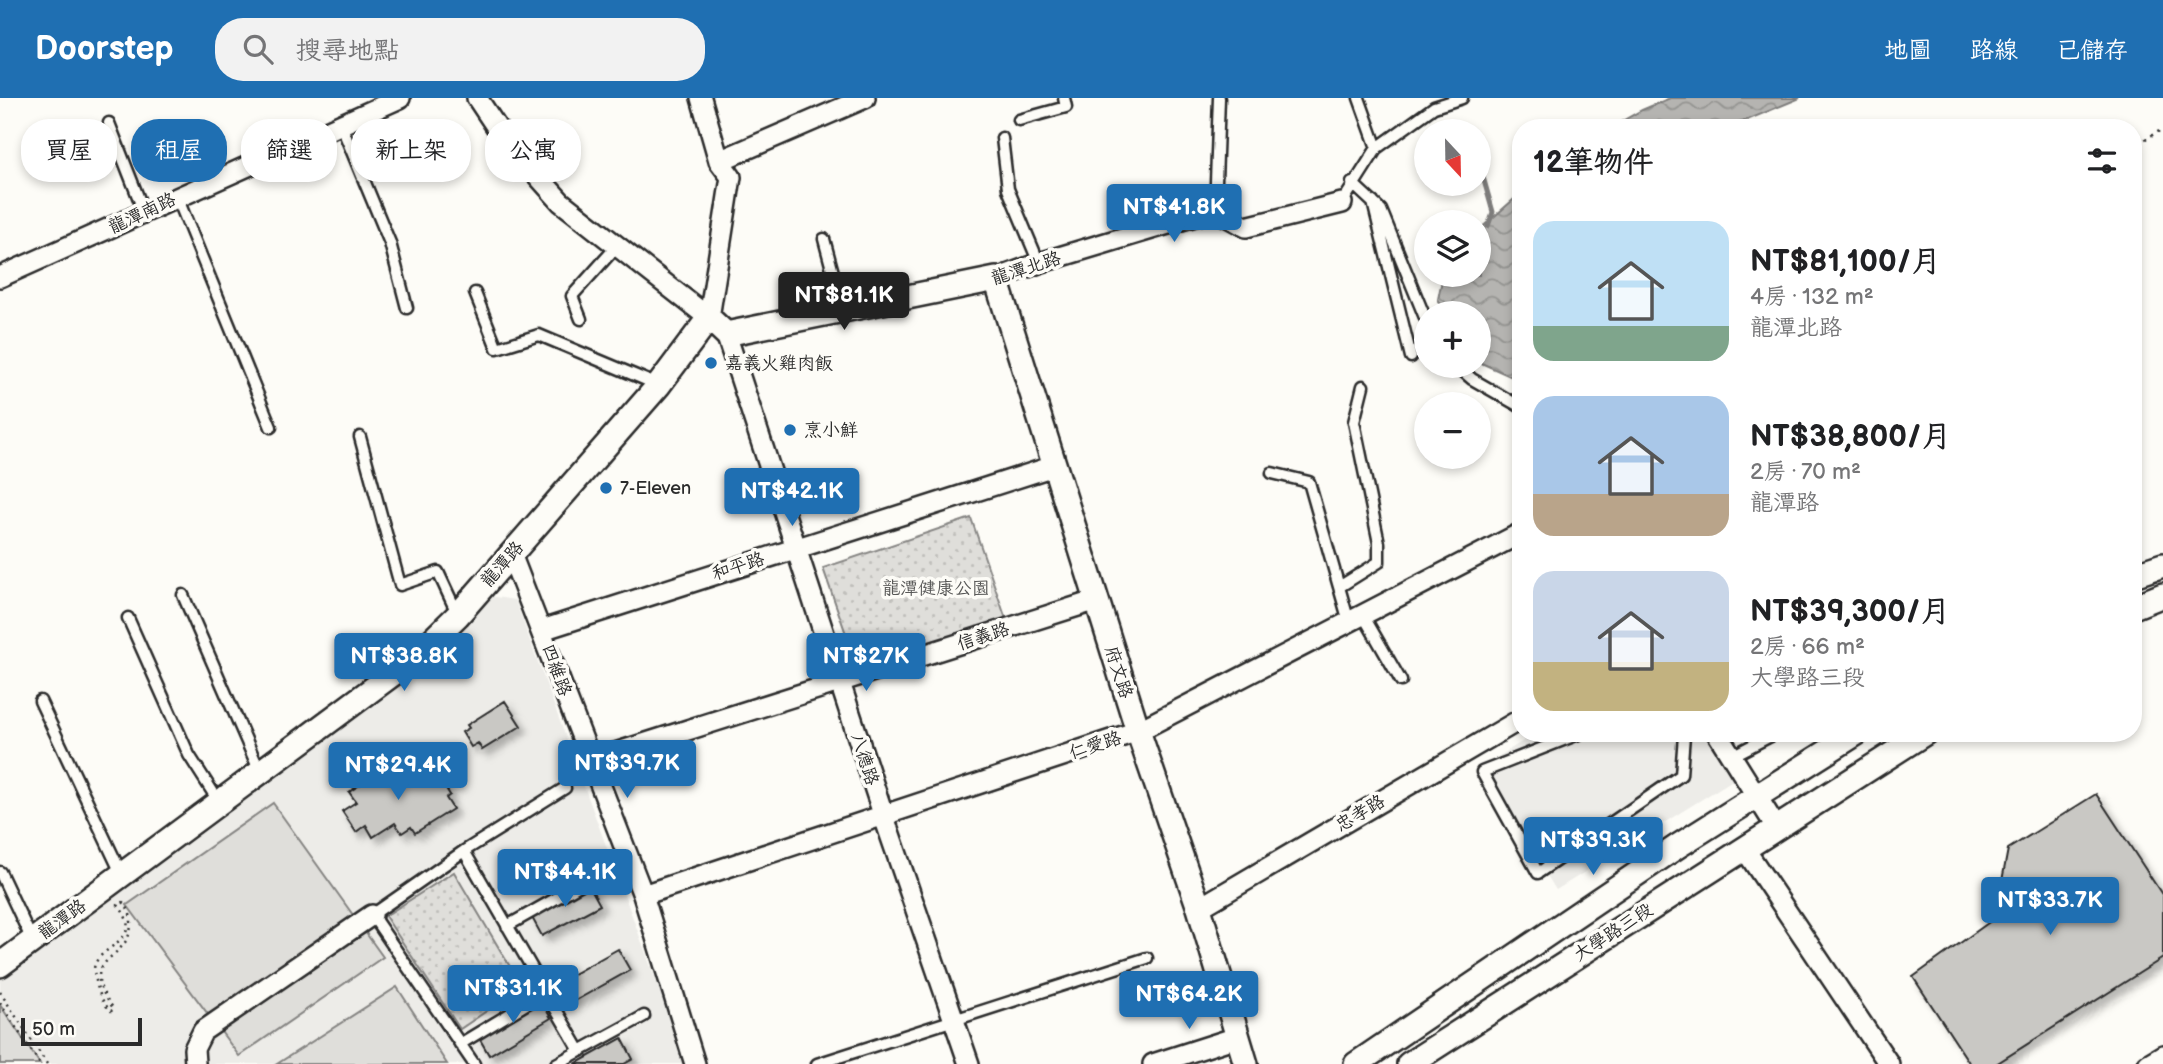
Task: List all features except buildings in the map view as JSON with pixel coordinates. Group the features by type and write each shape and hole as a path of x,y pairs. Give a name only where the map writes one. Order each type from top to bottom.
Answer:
{"street":[{"name":"龍潭南路","path":"0,276 400,98"},
{"path":"477,98 503,137 561,202 726,334"},
{"path":"701,98 719,161 865,98"},
{"name":"龍潭路","path":"0,965 414,659 458,615 658,386 709,318 731,177 719,161"},
{"path":"1214,210 1246,227 1342,203"},
{"name":"龍潭北路","path":"726,334 996,279 1039,263 1214,210"},
{"name":"府文路","path":"996,279 1138,731 1199,908 1246,1064"},
{"name":"八德路","path":"726,334 883,814 969,1064"},
{"name":"和平路","path":"542,630 1054,466"},
{"name":"仁愛路","path":"643,895 1138,731 1512,538"},
{"name":"四維路","path":"511,554 643,895 695,1064"},
{"path":"2142,572 2163,565"},
{"path":"2142,604 2163,596"},
{"name":"信義路","path":"590,761 1097,600"},
{"name":"忠孝路","path":"1199,908 1512,724"},
{"path":"1723,742 1776,827"},
{"name":"大學路三段","path":"1356,1064 1678,846 1841,742"},
{"name":"大學路三段","path":"1409,1064 1911,742"},
{"path":"1744,848 1889,1064"},
{"path":"195,1064 194,1049 203,1031 372,915"},
{"path":"1153,1064 1237,1037"},
{"path":"2148,1064 2163,1055"}],"lane":[{"path":"1019,120 1066,107 1064,98"},
{"path":"1214,210 1219,98"},
{"path":"1359,98 1377,148"},
{"path":"1342,203 1377,148 1434,107 1462,98"},
{"path":"341,125 390,243 407,308"},
{"path":"1002,138 1008,189 1039,263"},
{"path":"117,143 145,212"},
{"path":"1353,183 1381,210 1418,301"},
{"path":"177,197 271,427"},
{"path":"1373,202 1411,356"},
{"path":"824,239 843,310"},
{"path":"581,319 572,296 617,246"},
{"path":"475,293 497,348 539,335 658,386"},
{"path":"1471,378 1512,402"},
{"path":"1339,587 1378,562 1378,543 1354,422 1363,386"},
{"path":"360,437 400,585 438,572 458,615"},
{"path":"1272,473 1309,482 1339,587 1356,618 1401,681"},
{"path":"183,595 261,772"},
{"path":"128,618 190,755 219,803"},
{"path":"40,701 122,875"},
{"path":"1558,742 1482,772 1538,873 1681,775 1683,742"},
{"path":"1732,756 1759,742"},
{"path":"474,1064 372,915 464,851 565,788"},
{"path":"464,851 580,1051"},
{"path":"0,872 32,940"},
{"path":"508,926 594,877"},
{"path":"817,1064 1147,958"},
{"path":"460,1044 546,992"},
{"path":"556,1064 643,1016"},
{"path":"185,1064 195,1064"}],"path":[{"path":"2142,141 2163,129"},
{"path":"123,902 129,908 131,929 127,940 105,961 99,973 100,987 114,1009 111,1011 104,1002 96,986 94,970 103,955 122,940 126,929 125,915 118,905 123,902"},
{"path":"0,992 47,1064"},
{"path":"0,1003 40,1064"}],"shaded area":[{"path":"489,596 515,600 687,1064 0,1064 0,978 417,664"},
{"path":"1522,742 1714,742 1736,778 1556,890 1480,768"}],"green space":[{"name":"龍潭健康公園","path":"971,518 1007,622 859,671 823,568"},
{"path":"273,803 383,957 239,1056 127,905"},
{"path":"454,872 522,987 460,1029 385,916"},
{"path":"397,987 447,1064 277,1064"},
{"path":"0,1005 40,1064 0,1064"}],"water":[{"path":"1670,98 1800,98 1750,119 1626,119"},
{"path":"1512,201 1512,377 1491,367 1491,301 1438,299 1440,287 1491,287 1491,219"}],"waterway":[{"path":"1488,196 1493,212 1491,218"}],"place":[{"name":"嘉義火雞肉飯","path":"711,363"},
{"name":"烹小鮮","path":"790,430"},
{"name":"7-Eleven","path":"606,488"}]}
